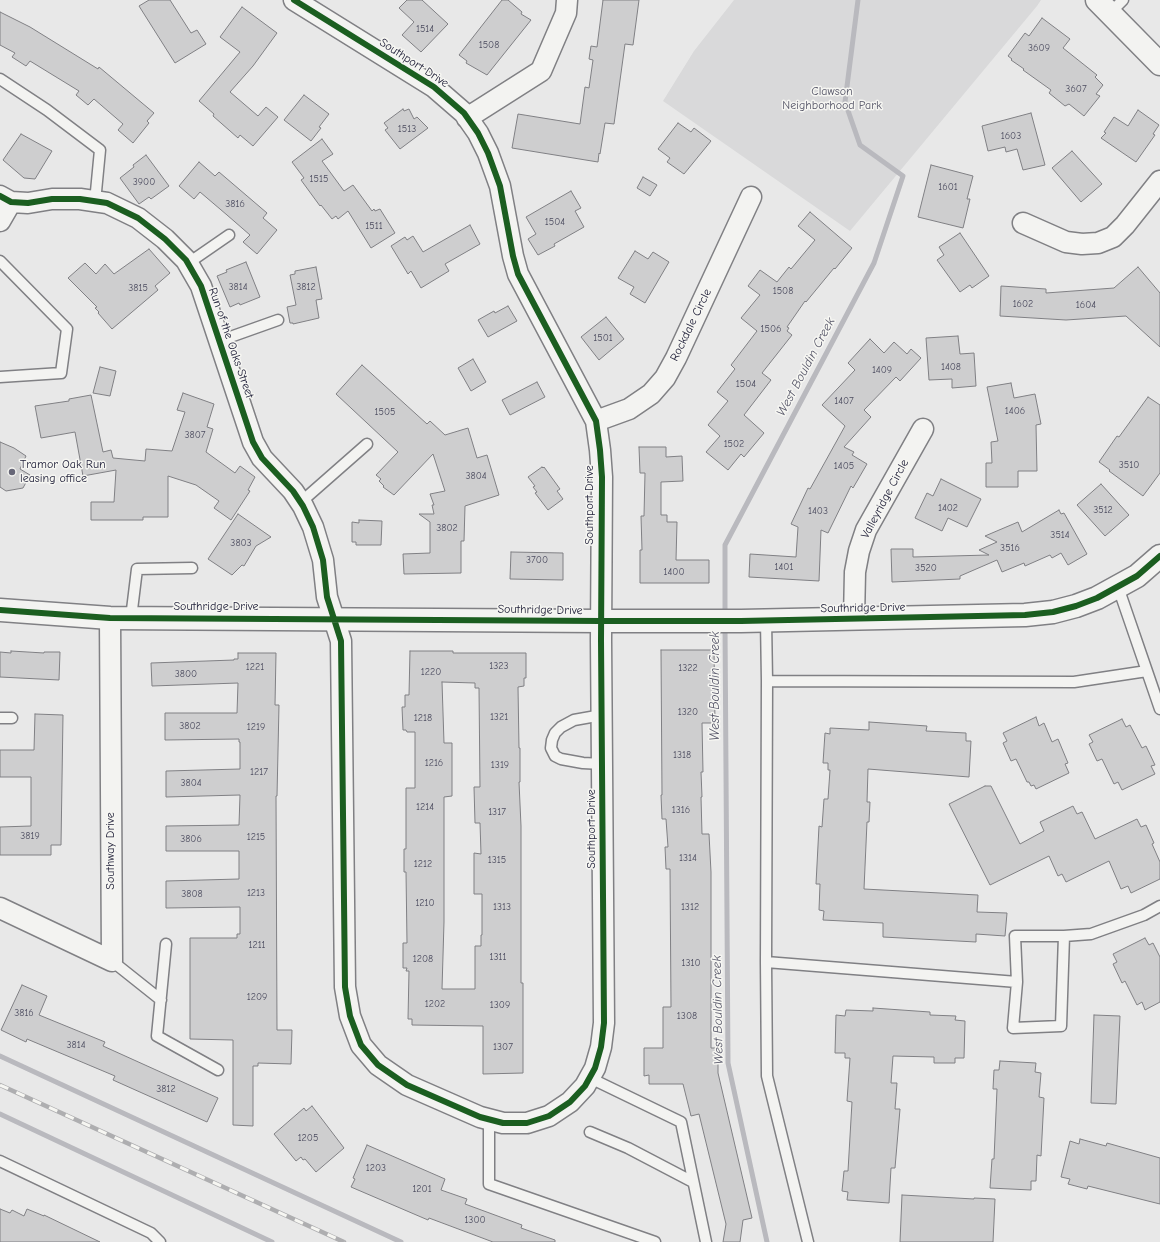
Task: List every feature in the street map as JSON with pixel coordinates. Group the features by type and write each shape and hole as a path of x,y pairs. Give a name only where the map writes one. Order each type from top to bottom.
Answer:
{"street":[{"name":"Southport Drive","path":"294,0 434,87 464,113 478,133 500,186 518,274 596,421 602,477 601,621 604,1023 601,1047 595,1068 590,1078 585,1086 570,1102 549,1116 527,1123 503,1123 480,1117 407,1085 378,1065 361,1045 350,1016 345,987 341,641 334,619"},
{"path":"467,118 541,71 566,13 567,0"},
{"path":"1110,4 1157,57"},
{"path":"1023,223 1066,242 1082,244 1098,243 1113,237 1125,225 1160,181"},
{"name":"Rockdale Circle","path":"596,421 629,409 651,394 665,378 676,358 751,197"},
{"path":"0,221 6,199"},
{"name":"Run of the Oaks Street","path":"6,199 28,203 52,199 80,199 107,204 138,218 165,239 188,264 201,286 253,442 262,458 293,491 301,502 313,527 323,560 327,597 334,619"},
{"name":"Valleyridge Circle","path":"854,619 855,572 859,551 866,530 923,430"},
{"name":"Southridge Drive","path":"0,610 121,618 601,621 741,621 1026,615 1053,612 1076,606 1118,587 1137,576 1160,556"},
{"name":"Southway Drive","path":"112,961 121,618"},
{"path":"0,908 112,961"}],"lane":[{"path":"0,79 47,110 100,150 95,202"},
{"path":"188,264 229,235"},
{"path":"0,261 67,329 61,373 0,377"},
{"path":"219,341 278,320"},
{"path":"301,502 367,444"},
{"path":"121,618 137,569 192,568"},
{"path":"1118,587 1160,709"},
{"path":"766,620 767,1076 808,1242"},
{"path":"767,681 1074,682 1147,671"},
{"path":"602,715 574,720 561,727 555,733 551,748 555,756 561,759 583,763 602,764"},
{"path":"0,718 12,718"},
{"path":"1064,936 1061,1026 1013,1028 1017,982 1015,936 1064,936 1091,934 1144,915 1160,906"},
{"path":"166,944 157,1036 218,1070"},
{"path":"112,961 161,1000"},
{"path":"766,962 1017,982"},
{"path":"590,1078 681,1122 706,1242"},
{"path":"489,1119 489,1184 655,1242"},
{"path":"590,1132 628,1148 693,1182"},
{"path":"0,1162 151,1232 160,1242"}],"green space":[{"name":"Clawson Neighborhood Park","path":"734,0 1041,0 850,231 663,101 694,51"}],"building":[{"path":"149,0 170,0 191,33 197,30 206,44 175,63 139,6"},
{"path":"407,0 422,0 448,24 421,52 402,35 414,22 399,8"},
{"path":"502,0 508,0 522,12 521,14 531,20 487,75 466,63 467,61 459,55"},
{"path":"603,0 639,0 633,45 625,44 614,124 605,123 598,162 512,148 518,114 580,124 585,87 589,88 593,60 589,59 591,46 597,47"},
{"path":"242,7 277,33 253,66 230,92 258,116 266,107 278,117 253,146 240,135 238,138 213,116 214,114 199,101 240,52 220,37"},
{"path":"0,12 30,27 98,69 99,67 154,113 147,121 149,123 133,143 118,130 123,124 94,99 88,105 76,95 79,91 30,61 26,66 12,57 15,53 0,45"},
{"path":"1042,18 1070,39 1063,48 1097,75 1095,77 1103,85 1096,94 1100,96 1084,116 1069,104 1065,106 1049,93 1051,90 1023,70 1024,69 1011,60 1012,59 1008,56 1025,33 1029,36"},
{"path":"304,95 329,114 311,141 284,120"},
{"path":"403,109 404,111 409,109 414,119 417,117 428,128 400,149 385,130 388,128 384,123"},
{"path":"1138,110 1159,125 1153,134 1155,135 1136,162 1101,138 1106,133 1104,132 1114,117 1128,126"},
{"path":"1031,113 1045,165 1023,170 1017,149 1006,152 1005,147 988,151 982,126"},
{"path":"678,123 691,132 694,128 711,141 684,174 667,162 670,158 658,149"},
{"path":"21,134 52,151 35,179 24,178 3,160"},
{"path":"322,139 333,154 322,161 344,191 353,185 372,211 374,209 375,211 380,209 395,233 371,248 348,211 338,219 336,216 332,219 321,205 320,206 301,180 304,178 292,162"},
{"path":"1072,151 1102,184 1081,202 1052,168"},
{"path":"146,155 169,186 151,199 149,197 139,204 120,178"},
{"path":"199,162 215,176 219,172 267,213 263,218 277,230 257,254 243,242 250,235 200,192 194,199 179,186"},
{"path":"931,165 973,176 967,199 970,199 963,228 918,217"},
{"path":"643,177 657,185 650,196 637,188"},
{"path":"571,191 581,208 575,211 584,227 538,255 528,239 536,234 526,217"},
{"path":"810,212 852,248 806,302 805,301 787,327 789,328 787,331 792,335 762,373 771,380 744,415 764,433 744,457 741,454 728,470 706,452 720,436 708,425 728,401 717,392 735,369 731,365 757,331 741,318 760,295 748,286 760,270 777,282 789,267 791,269 815,240 798,226"},
{"path":"470,225 480,244 445,264 449,271 421,288 411,271 408,274 391,246 405,237 407,240 413,236 423,252"},
{"path":"960,233 989,276 972,288 970,285 960,292 937,260 944,255 939,247"},
{"path":"149,249 170,273 155,286 158,290 112,329 98,313 99,312 95,308 97,307 68,278 85,263 96,274 105,264 114,274"},
{"path":"635,251 648,259 653,252 669,262 645,303 630,294 634,287 618,278"},
{"path":"246,262 260,297 240,305 239,303 230,307 217,276 227,272 226,270"},
{"path":"316,267 322,299 316,300 319,318 293,324 290,323 287,307 296,305 290,275 295,274 295,271"},
{"path":"1138,267 1160,293 1160,347 1126,316 1066,320 1000,316 1001,286 1046,289 1046,293 1114,288"},
{"path":"508,306 517,321 488,337 478,320 494,311 495,313"},
{"path":"606,317 624,339 599,360 581,337"},
{"path":"958,336 960,354 974,353 976,386 952,388 952,379 929,380 926,338"},
{"path":"870,339 884,353 894,342 907,354 911,349 921,358 900,381 896,377 864,410 871,417 844,447 854,452 852,455 867,464 853,488 851,486 828,533 821,530 819,581 749,577 750,554 796,557 798,527 791,524 808,488 810,489 845,426 822,405 855,370 848,363"},
{"path":"473,359 486,382 471,391 458,368"},
{"path":"362,365 427,424 430,421 445,435 468,428 477,458 487,455 499,495 465,506 464,541 461,541 461,573 404,574 403,554 430,553 430,522 419,514 434,514 432,505 434,505 430,494 445,491 433,454 394,495 383,487 384,486 379,481 381,479 376,475 398,452 336,394"},
{"path":"100,367 116,371 110,396 93,393"},
{"path":"537,382 545,397 510,415 502,400"},
{"path":"1011,383 1014,398 1035,394 1041,424 1036,425 1037,471 1018,471 1018,487 986,487 986,463 992,463 991,442 998,441 987,387"},
{"path":"183,393 214,404 207,427 213,429 206,452 235,473 240,466 255,477 248,490 250,491 231,520 214,508 219,501 196,485 168,476 168,517 143,517 143,520 91,520 91,502 114,502 116,470 83,476 75,432 41,438 35,406 69,401 69,399 91,395 103,452 111,450 113,458 145,461 146,449 172,451 185,412 177,410"},
{"path":"1148,397 1160,405 1160,473 1143,496 1099,462 1117,436 1119,437"},
{"name":"Tramor Oak Run leasing office","path":"0,442 14,448 26,456 20,469 30,475 23,488 6,491 0,487"},
{"path":"639,447 666,447 666,457 682,456 683,481 661,482 661,515 667,515 667,522 677,522 676,560 709,560 709,583 640,583 640,550 642,550 641,516 644,516 645,473 640,473"},
{"path":"544,467 560,489 557,491 563,499 548,510 535,493 537,492 533,487 535,486 528,477"},
{"path":"941,479 981,499 967,527 948,518 942,531 915,518 927,493 933,496"},
{"path":"1101,484 1129,515 1105,536 1077,505"},
{"path":"1059,510 1061,514 1064,513 1087,554 1068,565 1061,553 1052,558 1050,555 1025,566 1024,563 1002,572 997,560 960,576 960,579 892,582 891,549 913,549 913,557 989,555 979,550 997,542 985,536 1018,522 1022,532"},
{"path":"238,514 271,537 256,546 244,566 242,565 232,575 208,559"},
{"path":"359,520 382,521 381,545 356,545 356,542 352,542 352,522 359,523"},
{"path":"511,552 563,553 563,580 510,579"},
{"path":"661,650 714,650 715,723 702,723 703,772 701,772 702,834 709,834 711,872 711,1048 718,1048 718,1073 752,1218 743,1220 740,1242 723,1242 726,1224 699,1114 691,1116 683,1084 649,1084 649,1075 644,1076 644,1048 663,1048 663,1007 671,1007 670,869 666,869 665,847 668,847 666,819 662,819 661,795"},
{"path":"11,651 44,653 60,652 59,680 0,677 0,652 11,653"},
{"path":"410,651 453,651 453,653 526,653 526,678 524,678 524,686 518,687 520,748 519,782 521,826 521,983 523,983 523,1073 483,1074 483,1026 412,1025 412,1019 408,1019 409,971 406,971 407,968 403,968 403,943 407,943 406,872 404,872 404,849 406,849 406,788 415,788 415,732 407,732 406,730 403,730 402,707 405,707 405,695 409,695","holes":["442,682 475,683 475,688 479,688 480,787 474,787 475,823 480,823 481,854 474,853 474,894 482,894 481,946 475,946 475,989 442,989 444,922 444,797 452,796 452,743 444,743"]},
{"path":"238,653 276,653 275,705 279,705 276,796 277,1030 292,1030 291,1064 258,1063 258,1066 253,1066 253,1126 233,1125 233,1040 190,1039 190,938 237,938 237,934 240,934 240,907 166,908 166,881 239,879 239,851 166,851 166,826 239,825 240,795 166,797 166,771 240,769 239,739 165,740 165,713 237,713 238,683 152,686 151,663 234,660 238,659"},
{"path":"35,714 63,715 61,845 51,845 51,855 0,855 0,827 31,826 31,777 0,777 0,750 34,750"},
{"path":"1036,717 1039,726 1044,723 1052,742 1058,739 1068,763 1065,764 1069,773 1036,789 1034,785 1031,786 1029,782 1027,782 1016,759 1011,761 1003,743 1007,741 1003,733"},
{"path":"1122,719 1126,727 1130,725 1142,748 1146,746 1155,765 1151,766 1155,774 1122,790 1118,782 1114,784 1102,759 1097,761 1089,744 1093,742 1089,735"},
{"path":"869,722 927,726 926,731 966,733 966,741 971,741 969,777 868,769 867,802 870,802 869,822 867,822 864,889 978,895 977,912 1007,913 1005,936 976,934 976,942 883,937 883,923 823,920 824,911 819,910 820,884 816,884 819,826 822,827 824,799 828,799 830,770 828,770 828,763 823,763 825,733 830,734 830,728 869,730"},
{"path":"985,786 991,786 1020,844 1044,831 1040,822 1073,806 1077,814 1082,812 1095,839 1137,819 1141,827 1146,825 1154,843 1152,844 1160,862 1160,879 1131,893 1128,886 1121,889 1109,861 1066,882 1062,874 1058,876 1049,856 990,885 949,804"},
{"path":"1145,938 1149,945 1153,943 1160,957 1160,1002 1145,1010 1142,1002 1137,1005 1125,981 1122,983 1113,964 1117,962 1113,954"},
{"path":"22,985 47,996 39,1015 105,1042 103,1046 218,1098 207,1122 113,1080 115,1076 27,1039 26,1042 1,1030"},
{"path":"873,1008 930,1012 930,1015 956,1016 955,1020 965,1021 964,1058 955,1058 955,1063 934,1063 934,1057 893,1056 891,1083 897,1083 895,1109 900,1109 895,1168 891,1168 889,1203 847,1200 848,1192 842,1191 844,1171 848,1171 852,1102 847,1101 850,1058 845,1058 845,1053 835,1053 836,1015 845,1016 846,1010 873,1011"},
{"path":"1094,1015 1120,1016 1116,1104 1091,1103"},
{"path":"1000,1061 1036,1063 1035,1072 1041,1073 1039,1097 1044,1098 1041,1156 1037,1155 1036,1181 1031,1181 1031,1190 990,1188 992,1159 994,1159 997,1089 993,1089 994,1070 999,1070"},
{"path":"312,1106 344,1148 316,1172 305,1159 303,1160 301,1157 296,1161 274,1134 304,1108 306,1111"},
{"path":"1080,1139 1106,1146 1107,1143 1160,1158 1160,1204 1088,1186 1087,1189 1068,1184 1070,1179 1061,1177 1070,1141 1079,1144"},
{"path":"367,1145 445,1179 441,1190 467,1199 465,1204 522,1225 521,1228 555,1240 555,1242 493,1242 429,1218 428,1220 351,1187 355,1179 353,1178"},
{"path":"902,1195 995,1199 993,1242 900,1242"},
{"path":"0,1209 10,1213 12,1210 24,1216 27,1209 44,1215 100,1242 0,1242"}],"waterway":[{"name":"West Bouldin Creek","path":"725,616 725,545 874,263 903,176 860,145 845,102 858,0"},
{"name":"West Bouldin Creek","path":"725,626 728,1063 767,1242"},
{"path":"0,1056 401,1242"},
{"path":"0,1114 272,1242"}],"railway":[{"path":"0,1085 344,1242"}],"cycle path":[{"path":"0,196 11,202 28,203 52,199 80,199 107,203 138,218 165,239 186,260 201,286 253,442 262,458 293,491 303,506 313,527 323,560 327,597 341,641 345,987 350,1016 361,1045 378,1065 407,1085 480,1117 503,1123 527,1123 549,1116 570,1102 585,1086 595,1068 601,1047 604,1023 601,640 602,477 596,421 518,274 513,256 500,186 488,153 478,133 464,113 434,87 294,0"},
{"path":"0,610 110,618 601,621 741,621 1025,615 1053,612 1076,606 1097,598 1137,576 1160,556"}],"place":[{"name":"Tramor Oak Run leasing office","path":"12,472"}]}
